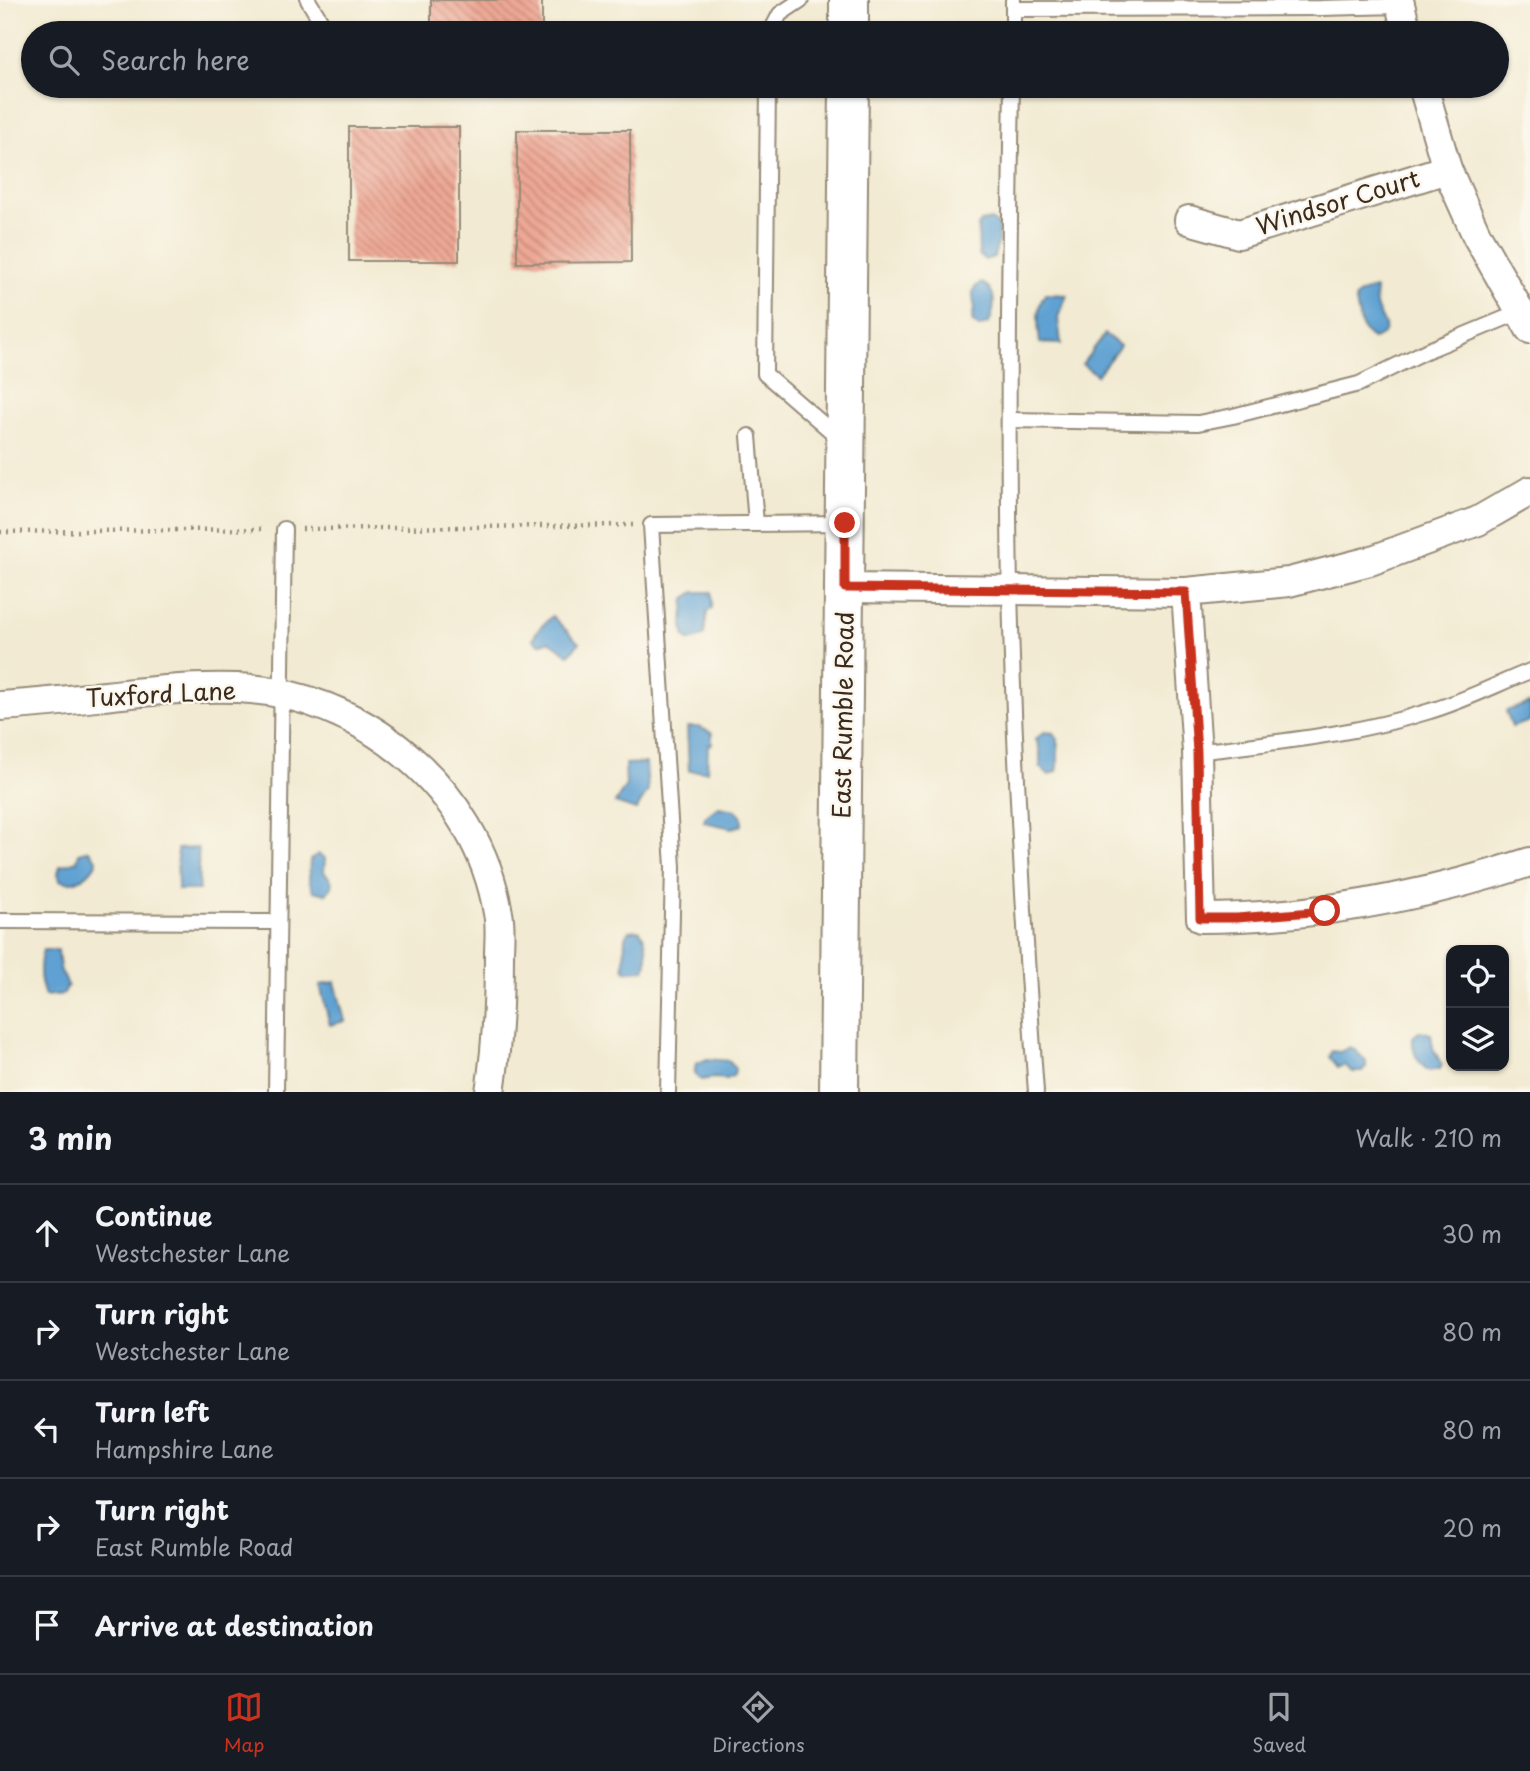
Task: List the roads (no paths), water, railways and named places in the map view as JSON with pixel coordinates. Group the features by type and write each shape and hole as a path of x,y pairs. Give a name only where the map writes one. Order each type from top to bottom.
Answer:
{"street":[{"path":"849,0 849,21"},
{"path":"1399,3 1404,21"},
{"name":"East Rumble Road","path":"839,1092 849,98"},
{"path":"1426,98 1447,169 1478,236 1525,321"},
{"name":"Windsor Court","path":"1189,220 1239,234 1447,169"},
{"path":"845,588 1186,592 1289,582 1370,561 1478,521 1530,491"},
{"path":"1186,592 1197,752 1200,918 1237,918 1338,909 1420,894 1530,862"},
{"name":"Tuxford Lane","path":"0,706 197,688 239,688 282,694 321,705 390,741 412,759 450,802 469,831 485,866 499,914 499,998 489,1092"}],"lane":[{"path":"308,0 321,21"},
{"path":"777,21 780,15 801,0"},
{"path":"1013,5 1321,8 1399,3"},
{"path":"768,98 765,374 846,443"},
{"path":"1012,98 1010,590 1021,878 1036,1092"},
{"path":"1009,420 1198,423 1359,384 1426,351 1525,321"},
{"path":"749,436 756,524"},
{"path":"668,1092 673,867 651,525 845,523"},
{"path":"276,1092 284,529"},
{"path":"1197,752 1304,738 1389,723 1433,710 1530,671"},
{"path":"0,921 278,922"}],"water":[{"path":"991,220 998,225 998,241 994,257 985,260 979,255 978,226 981,222"},
{"path":"982,283 991,290 994,306 989,323 979,327 972,321 973,293"},
{"path":"1376,290 1376,306 1385,330 1373,339 1362,327 1355,299 1360,293"},
{"path":"1045,294 1067,295 1058,317 1061,344 1040,343 1038,312"},
{"path":"1105,334 1120,346 1097,375 1082,364"},
{"path":"695,592 712,592 712,609 707,612 704,635 688,640 683,630 685,598"},
{"path":"552,616 579,643 569,655 549,641 539,644 533,639"},
{"path":"1530,703 1530,721 1512,727 1506,711"},
{"path":"687,727 699,727 712,733 712,744 708,745 707,771 689,771"},
{"path":"1044,732 1054,733 1058,739 1057,771 1049,775 1040,766 1040,751 1036,739"},
{"path":"646,763 648,791 636,810 615,803 626,785 625,764"},
{"path":"718,807 736,810 742,817 742,825 732,828 704,822 705,817"},
{"path":"198,848 199,890 178,890 177,849"},
{"path":"89,850 97,861 91,871 76,881 60,880 60,866 77,861 79,853"},
{"path":"318,854 325,858 324,872 331,880 332,887 326,894 313,891 309,880 310,860"},
{"path":"639,930 646,949 645,970 627,971 624,968 625,937 630,931"},
{"path":"43,950 58,950 60,969 68,985 64,994 45,996 40,973"},
{"path":"335,982 345,1021 330,1025 320,985"},
{"path":"1420,1031 1431,1034 1433,1048 1442,1065 1440,1069 1429,1071 1416,1056 1413,1037"},
{"path":"1350,1047 1366,1061 1362,1072 1352,1072 1345,1065 1338,1067 1330,1057 1332,1051 1340,1052"},
{"path":"707,1059 730,1061 735,1069 734,1075 727,1079 701,1080 695,1074 696,1064"}]}
